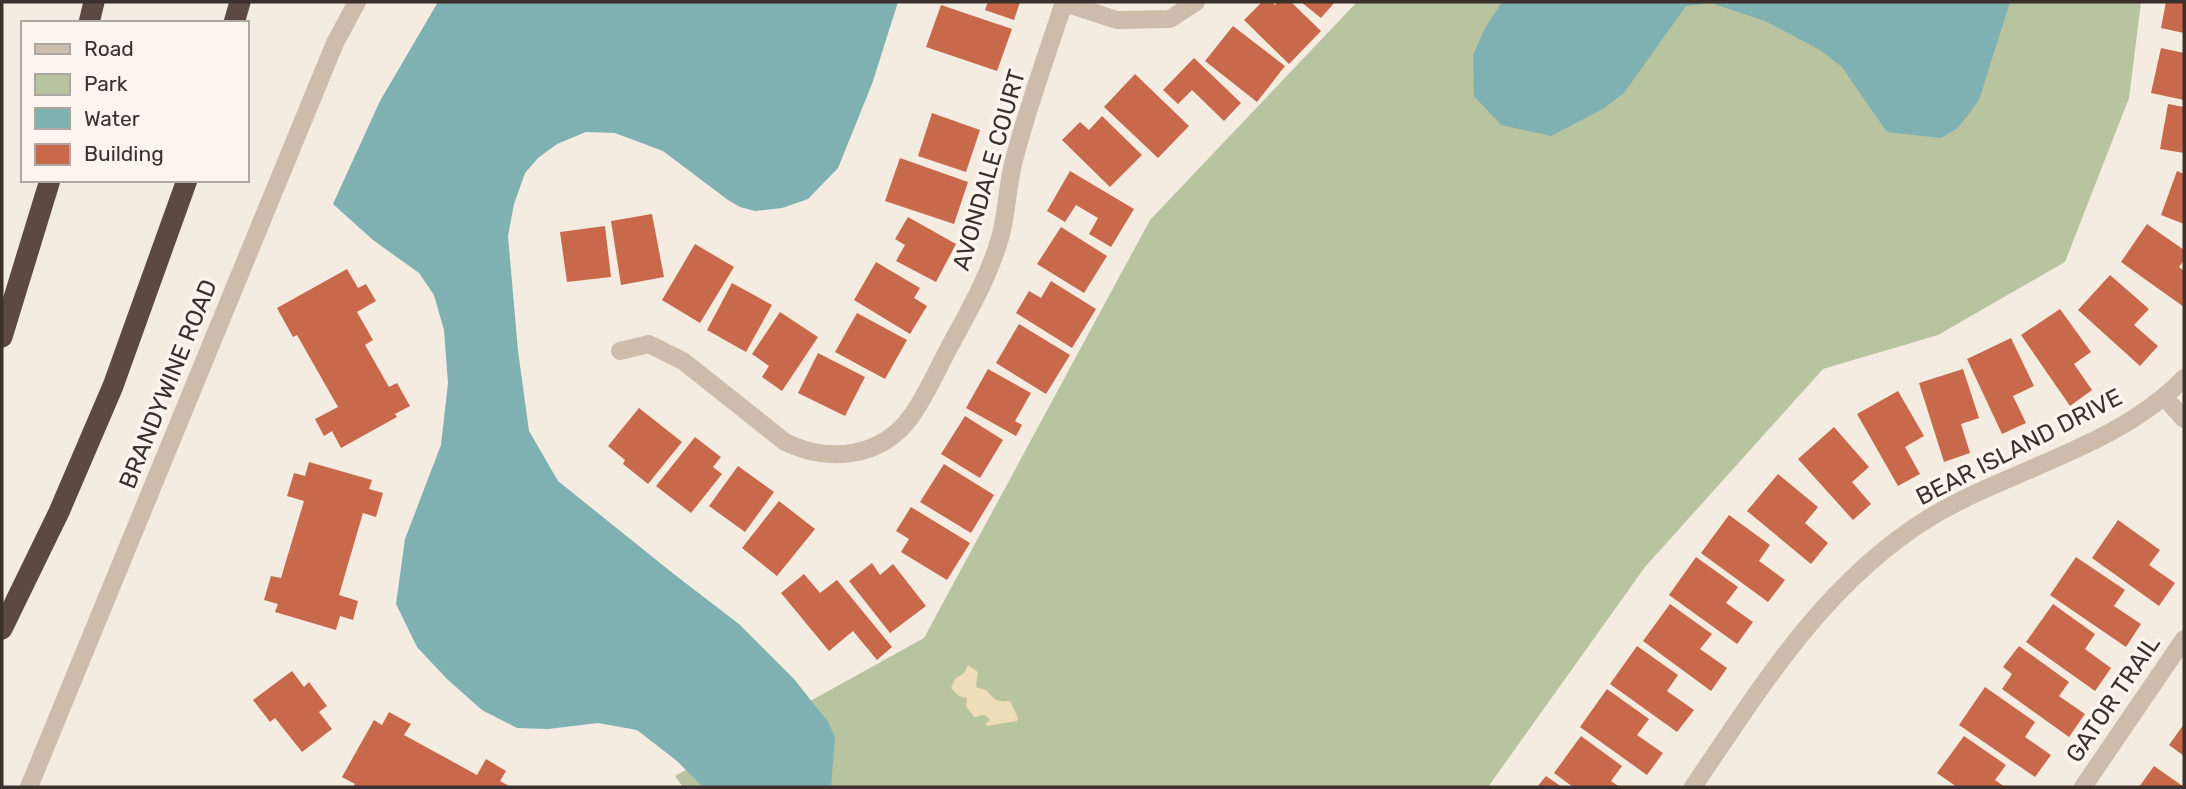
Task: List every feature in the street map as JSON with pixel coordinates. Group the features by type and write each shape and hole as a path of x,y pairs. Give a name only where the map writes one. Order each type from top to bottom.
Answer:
{"highway":[{"path":"89,21 94,2"},
{"path":"235,21 240,2"},
{"path":"2,337 49,182"},
{"path":"2,629 59,512 113,386 186,182"}],"street":[{"name":"BRANDYWINE ROAD","path":"29,787 330,56 357,2"},
{"path":"1064,2 1117,20 1171,19 1196,2"},
{"name":"AVONDALE COURT","path":"620,351 649,344 682,360 785,442 801,450 834,456 851,454 883,442 897,432 918,406 989,271 1001,235 1013,164 1064,2"},
{"name":"BEAR ISLAND DRIVE","path":"1693,787 1783,655 1821,608 1896,541 1929,518 1982,489 2089,443 2165,398 2184,378"},
{"path":"2165,398 2184,419"},
{"name":"GATOR TRAIL","path":"2083,787 2184,639"}],"green space":[{"path":"1357,2 2141,2 2129,98 2065,262 1938,335 1823,369 1645,567 1488,787 683,787 675,776 924,638 1150,220"}],"sand":[{"path":"968,665 978,672 976,687 986,690 998,701 1010,701 1017,721 987,726 985,724 990,720 986,716 974,717 966,706 967,698 959,696 951,688 955,679 964,673"}],"water":[{"path":"438,2 898,2 872,84 838,168 808,199 782,208 755,211 740,207 663,151 615,133 586,132 557,144 538,158 525,173 514,204 508,236 518,351 529,431 558,481 739,624 794,679 828,722 835,737 831,787 703,787 677,761 637,730 598,723 548,729 517,728 482,710 417,647 396,604 405,539 441,445 448,383 444,330 434,295 419,273 373,240 333,204 380,101"},
{"path":"1502,2 2010,2 1979,100 1958,128 1941,138 1887,132 1842,67 1820,50 1765,21 1711,3 1686,6 1624,93 1603,109 1551,136 1501,125 1474,96 1473,55 1485,28"}],"building":[{"path":"988,2 1020,2 1014,20 985,10"},
{"path":"1262,2 1272,2 1275,5 1277,2 1291,2 1321,31 1289,64 1244,20"},
{"path":"1301,2 1335,2 1321,18"},
{"path":"2166,2 2184,2 2184,33 2161,28"},
{"path":"941,5 1012,29 997,71 926,47"},
{"path":"1233,26 1285,66 1257,102 1205,61"},
{"path":"2161,48 2184,53 2184,100 2151,93"},
{"path":"1194,58 1241,103 1224,121 1192,90 1178,104 1163,90"},
{"path":"1135,74 1189,126 1158,158 1104,107"},
{"path":"2168,104 2184,107 2184,153 2160,149"},
{"path":"932,113 980,130 966,172 918,156"},
{"path":"1102,116 1142,155 1110,187 1062,140 1080,122 1089,130"},
{"path":"900,158 968,182 954,224 885,201"},
{"path":"1070,171 1134,209 1111,247 1089,234 1098,218 1076,205 1065,222 1047,211"},
{"path":"2177,171 2184,174 2184,224 2161,215"},
{"path":"652,214 664,277 621,285 611,221"},
{"path":"908,217 956,244 936,282 896,261 905,245 895,239"},
{"path":"2147,224 2184,250 2184,260 2179,267 2184,271 2184,307 2121,262"},
{"path":"605,226 611,277 567,282 560,232"},
{"path":"1061,227 1107,256 1084,293 1037,264"},
{"path":"695,244 734,267 700,323 662,300"},
{"path":"876,262 920,288 914,298 927,306 910,334 854,300"},
{"path":"347,269 358,288 366,284 376,301 357,312 373,340 365,345 389,387 397,383 410,406 395,414 397,417 341,448 332,431 324,436 315,419 338,407 297,335 293,337 277,308"},
{"path":"2110,275 2149,309 2134,325 2158,346 2140,366 2078,310"},
{"path":"1051,281 1096,309 1072,348 1016,313 1029,291 1041,298"},
{"path":"732,283 772,305 746,352 707,330"},
{"path":"2060,309 2091,352 2074,364 2092,390 2070,406 2021,335"},
{"path":"780,312 818,337 782,391 762,377 769,366 752,354"},
{"path":"857,313 907,340 885,379 835,352"},
{"path":"1019,324 1070,355 1046,394 996,363"},
{"path":"2011,338 2034,386 2013,396 2026,423 2002,434 1967,359"},
{"path":"818,353 865,377 845,416 798,393"},
{"path":"988,369 1031,393 1015,421 1022,425 1016,436 966,408"},
{"path":"1963,369 1979,418 1961,424 1970,453 1944,462 1919,383"},
{"path":"1898,391 1924,436 1905,447 1920,474 1898,486 1857,414"},
{"path":"639,408 682,442 648,484 623,464 625,460 608,446"},
{"path":"965,416 1003,440 980,478 941,454"},
{"path":"1834,427 1869,467 1852,482 1871,504 1853,520 1798,459"},
{"path":"695,437 721,457 713,467 722,474 691,513 656,486"},
{"path":"309,462 372,480 369,489 383,493 376,517 363,513 339,595 358,601 353,620 340,616 336,630 275,612 278,604 264,600 271,576 281,578 304,501 287,496 294,473 305,476"},
{"path":"944,464 994,495 971,533 920,502"},
{"path":"738,466 774,492 745,532 709,506"},
{"path":"1778,474 1818,507 1805,523 1828,543 1811,564 1747,511"},
{"path":"779,501 815,529 777,576 742,548"},
{"path":"911,507 970,543 947,580 901,552 909,539 896,531"},
{"path":"1729,515 1770,545 1759,561 1785,580 1768,602 1701,553"},
{"path":"2118,520 2160,550 2149,565 2175,583 2159,606 2092,558"},
{"path":"1696,557 1738,587 1726,603 1753,622 1737,644 1669,595"},
{"path":"2076,557 2125,590 2114,606 2141,624 2126,647 2050,595"},
{"path":"872,563 880,575 893,564 926,606 890,633 849,581"},
{"path":"804,574 820,593 837,580 892,647 877,660 853,631 829,651 781,593"},
{"path":"1670,604 1712,634 1700,649 1727,668 1711,691 1643,641"},
{"path":"2053,604 2095,634 2085,649 2111,668 2095,691 2026,642"},
{"path":"1637,646 1678,675 1667,691 1694,710 1677,732 1610,684"},
{"path":"2019,646 2069,682 2059,696 2085,714 2069,737 2002,689 2012,674 2003,667"},
{"path":"292,671 304,687 309,682 327,706 319,712 332,729 302,752 275,718 270,722 253,700"},
{"path":"1985,687 2035,722 2025,737 2051,755 2035,777 1959,725"},
{"path":"1607,689 1649,719 1637,735 1663,753 1647,775 1580,727"},
{"path":"389,712 411,724 404,735 477,775 486,759 506,771 500,781 511,787 353,787 355,784 342,777 374,720 382,725"},
{"path":"2184,724 2184,756 2169,745"},
{"path":"1581,736 1622,766 1611,781 1620,787 1573,787 1554,773"},
{"path":"1964,736 2006,765 1995,780 2005,787 1957,787 1937,773"},
{"path":"2154,766 2184,787 2139,787"},
{"path":"1546,776 1562,787 1537,787"}]}
